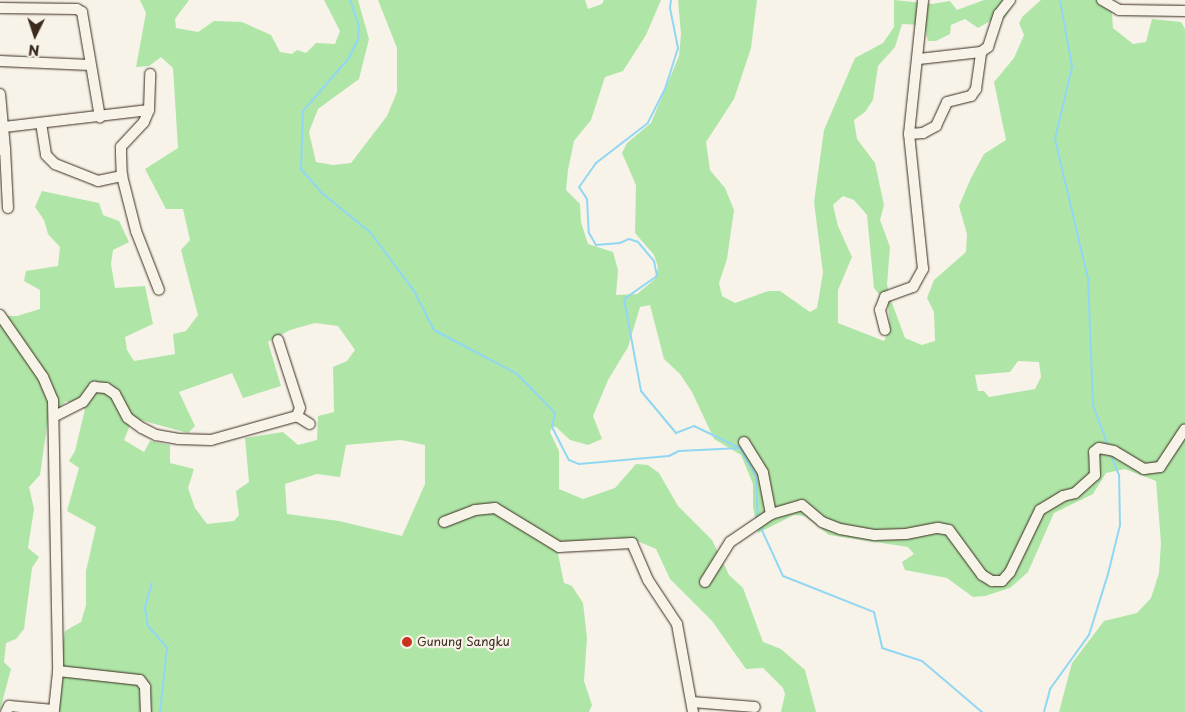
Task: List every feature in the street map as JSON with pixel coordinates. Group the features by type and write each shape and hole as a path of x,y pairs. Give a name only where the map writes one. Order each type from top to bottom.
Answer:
{"street":[{"path":"885,330 880,310 885,297 913,287 919,282 923,270 909,134 911,99 919,59 923,0"},
{"path":"919,59 981,52 988,47 999,14 1010,0"},
{"path":"1102,0 1119,10 1185,11"},
{"path":"0,8 71,4 82,12 100,117"},
{"path":"909,134 923,133 936,126 947,102 971,96 976,89 981,52"},
{"path":"0,61 90,65"},
{"path":"150,74 149,110 144,122 121,146 122,176 136,231 159,290"},
{"path":"0,94 4,127 2,150 4,187 8,208"},
{"path":"4,127 149,110"},
{"path":"42,123 46,155 55,164 98,181 122,176"},
{"path":"0,315 43,377 53,400 55,416 58,671 54,710 9,706 6,712"},
{"path":"278,340 300,408 297,416"},
{"path":"55,416 83,402 94,387 106,388 115,394 128,418 142,428 156,435 179,439 211,440 297,416 310,424"},
{"path":"705,582 730,542 764,520 802,505 831,527 875,535 944,528 956,536 982,575 999,582 1010,572 1040,510 1088,485 1095,475 1094,452 1099,448 1109,450 1144,469 1160,466 1185,429"},
{"path":"744,442 763,472 764,520"},
{"path":"444,522 475,510 495,508 559,547 632,543 648,580 677,624 692,707 755,707"},
{"path":"58,671 140,680 145,687 146,712"}],"green space":[{"path":"140,0 189,0 175,19 176,28 198,32 214,21 242,22 271,35 280,52 292,54 297,50 306,53 316,43 335,44 340,31 324,0 358,0 369,39 359,79 318,109 309,132 316,162 333,165 351,163 387,116 397,92 397,48 378,0 585,0 588,9 602,4 604,0 661,0 646,35 623,71 605,77 591,120 574,141 568,170 566,190 580,204 581,222 588,244 613,252 618,270 616,295 637,294 655,279 658,267 654,255 635,233 636,185 622,153 627,143 651,123 679,56 681,34 678,0 757,0 751,48 734,99 706,142 710,170 725,188 734,210 727,259 719,283 722,296 735,303 768,291 780,291 810,312 817,308 823,273 814,202 824,130 855,58 883,43 894,27 894,0 932,4 950,1 957,10 984,0 1015,0 1005,18 992,20 978,28 965,19 951,25 950,34 936,41 928,41 924,25 902,24 895,47 878,66 873,100 865,112 854,120 857,139 875,163 884,205 880,220 890,247 887,285 892,303 905,338 922,345 935,341 934,312 927,298 934,280 966,252 967,234 959,206 984,154 1006,140 994,82 1014,58 1024,35 1019,23 1023,16 1041,0 1111,0 1113,28 1133,44 1146,42 1152,19 1181,22 1185,29 1185,712 1059,712 1072,663 1104,621 1137,613 1151,598 1159,573 1161,543 1156,481 1125,469 1106,473 1093,494 1054,513 1028,572 1010,588 985,596 973,597 947,578 905,570 902,562 914,554 908,547 829,535 805,516 794,515 758,533 753,507 753,484 741,455 714,439 692,392 680,374 664,359 650,305 640,307 628,347 608,380 593,416 602,439 588,445 570,440 556,427 552,427 550,432 559,451 559,489 583,499 615,488 636,464 648,465 659,473 678,506 712,540 729,575 743,588 763,642 781,649 805,670 816,712 781,712 785,694 783,688 763,668 746,669 712,621 670,579 656,549 635,540 612,538 569,543 558,554 564,583 572,586 583,603 587,638 584,681 592,705 589,712 52,712 65,631 81,622 86,605 86,571 96,527 67,511 79,468 69,461 75,451 85,409 66,401 48,419 40,475 29,487 34,509 28,548 39,557 32,568 24,629 16,639 6,643 4,662 11,669 0,710 0,316 17,316 40,309 40,290 24,281 26,271 58,266 60,247 48,234 44,220 35,207 42,191 99,203 103,215 119,221 129,242 113,250 111,264 115,288 145,286 153,324 125,337 127,350 134,361 175,354 173,334 186,331 198,315 181,250 190,240 183,209 166,209 145,169 178,148 173,68 161,57 149,66 136,67 146,13","holes":["843,196 854,200 867,215 874,288 888,305 890,329 884,341 838,323 838,290 852,257 838,226 833,205","315,323 338,326 355,350 347,361 333,367 334,412 318,416 317,440 298,445 283,432 245,438 249,482 236,491 239,515 234,521 207,524 195,508 188,488 194,469 170,463 170,445 150,441 144,452 124,440 133,418 188,433 195,426 179,392 232,373 243,398 281,386 268,342 290,330","1018,361 1039,362 1041,377 1035,389 989,397 984,391 978,391 975,375 1010,372","401,440 425,445 425,484 402,536 339,521 287,514 285,484 317,474 340,477 346,445"]}],"waterway":[{"path":"350,0 359,26 358,39 349,58 303,111 301,169 323,194 370,232 414,291 434,330 517,374 555,413 552,427 569,460 579,464 669,456 679,451 740,448"},
{"path":"671,0 670,8 678,48 665,89 648,123 596,163 579,187 587,199 589,233 596,245 620,243 629,239 638,242 654,261 657,276 624,299 641,391 676,433 694,426 740,448 756,477 758,519"},
{"path":"1060,0 1072,67 1055,139 1088,279 1093,405 1108,446"},
{"path":"1044,712 1050,689 1089,635 1108,574 1120,525 1119,475 1111,455"},
{"path":"760,526 783,576 874,612 882,648 922,661 982,712"},
{"path":"152,583 145,608 148,626 167,648 160,712"}],"place":[{"name":"Gunung Sangku","path":"407,642"}]}
